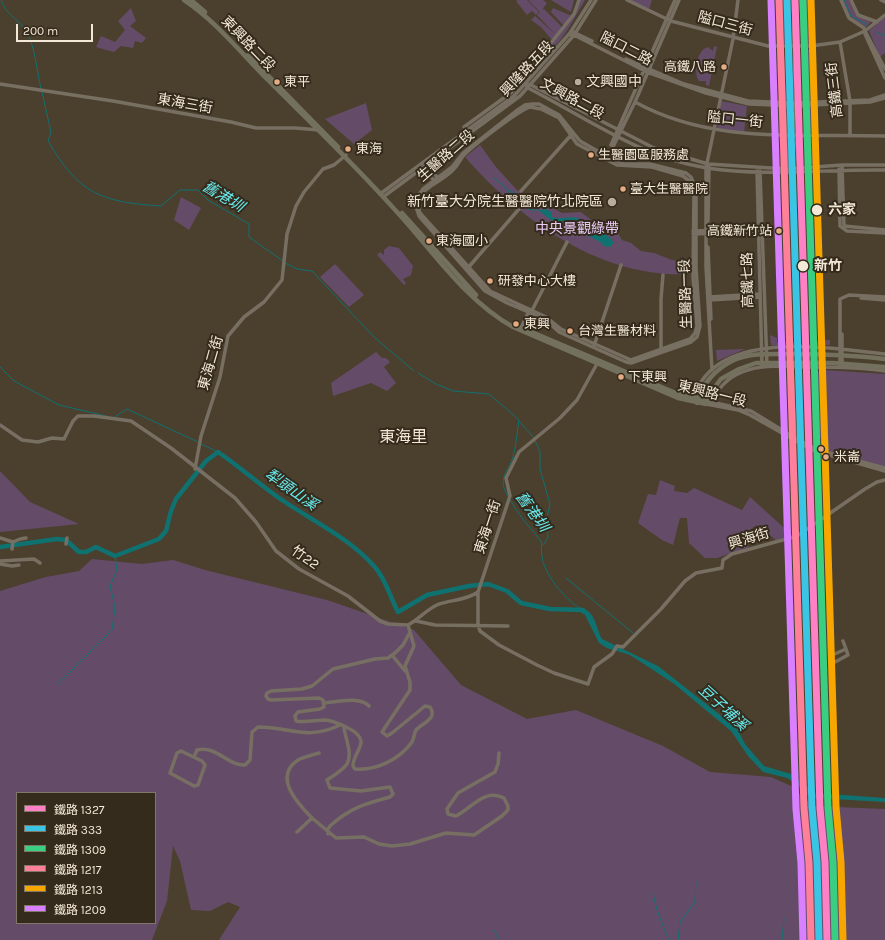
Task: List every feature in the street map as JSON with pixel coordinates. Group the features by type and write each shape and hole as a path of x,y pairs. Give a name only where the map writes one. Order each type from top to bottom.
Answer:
{"main road":[{"name":"東興路二段","path":"184,0 210,20 320,130"},
{"name":"東興路二段","path":"191,0 212,18 345,156"},
{"name":"東興路一段","path":"345,156 383,195 453,276 479,302 504,322 522,328 598,362 695,401 709,403"},
{"path":"695,401 715,373 735,360 764,354 841,352 885,359"},
{"path":"709,403 711,392 720,379 739,369 764,364 885,367"}],"street":[{"path":"464,127 512,92 574,14 579,0"},
{"name":"興隆路五段","path":"383,195 514,96 573,33 591,0"},
{"name":"興隆路五段","path":"383,195 512,103 529,86 573,33 596,0"},
{"name":"隘口三街","path":"628,0 669,20 733,38 768,46 782,47 811,46 840,42 865,31 885,15"},
{"path":"669,20 675,0"},
{"path":"620,132 646,70 679,0"},
{"path":"712,370 707,232 707,167 733,38 738,0"},
{"path":"780,0 787,169"},
{"path":"801,0 809,170"},
{"path":"810,0 817,169"},
{"path":"841,0 849,18 862,24 885,69"},
{"path":"851,0 858,14 877,22"},
{"path":"881,0 885,2"},
{"path":"865,31 885,78"},
{"name":"隘口二路","path":"573,33 646,70 721,96 748,101 784,104 870,102 885,97"},
{"name":"高鐵三街","path":"840,42 850,102 850,135"},
{"path":"606,158 635,102 646,70"},
{"name":"東海三街","path":"0,84 232,122 256,128 295,128 320,130"},
{"name":"文興路二段","path":"525,84 654,148 707,167"},
{"name":"文興路二段","path":"529,86 617,136 661,156 707,167 759,171 809,170 885,165"},
{"name":"隘口一街","path":"635,102 662,116 695,126 745,135 885,136"},
{"name":"生醫路二段","path":"530,311 490,291 468,269 424,223 416,210 417,197 423,189 436,181 452,167 463,153 525,105 539,104 559,115 572,134 606,158"},
{"path":"521,191 572,134"},
{"name":"東海二街","path":"195,468 200,439 220,376 228,336 244,318 264,302 282,280 283,259 287,234 296,206 304,192 323,169 334,165 345,156"},
{"name":"生醫路一段","path":"530,311 546,317 561,329 594,346 631,360 661,352 690,339 696,333 694,190 688,179 683,176 652,167 623,167 606,158"},
{"path":"428,164 436,181"},
{"path":"423,167 436,181"},
{"path":"840,168 840,226 847,231 885,232"},
{"name":"文興路二段","path":"840,168 885,170"},
{"name":"文興路二段","path":"759,171 787,169 809,170"},
{"name":"高鐵七路","path":"759,171 758,231 760,349 764,354"},
{"name":"高鐵七路","path":"759,171 766,348 764,354 764,364"},
{"path":"468,269 519,209"},
{"path":"694,232 758,231"},
{"path":"522,328 567,242"},
{"path":"594,346 621,265"},
{"path":"661,352 660,299 663,275"},
{"path":"841,352 841,298 849,295 885,297"},
{"path":"709,298 760,296"},
{"path":"841,365 842,300 850,297 885,300"},
{"path":"709,298 714,355 716,364 719,364"},
{"path":"695,401 699,386 712,370 734,355 766,348 885,354"},
{"name":"東海一街","path":"478,592 509,498 506,478 519,452 560,418 577,400 598,362"},
{"path":"764,364 823,367 841,365 885,371"},
{"path":"792,366 794,438"},
{"path":"823,367 827,452"},
{"name":"東興路一段","path":"709,403 751,411 813,448 885,468"},
{"name":"東興路一段","path":"709,403 750,415 812,450 885,472"},
{"name":"竹22","path":"0,425 22,440 38,442 49,438 64,439 73,421 78,416 94,416 131,421 154,436 235,498 256,522 276,551 299,569 348,596 380,621 388,624 408,625 416,621 427,610 438,605 470,597 478,592"},
{"name":"興海街","path":"478,626 480,631 499,645 554,673 588,684 596,665 612,654 617,646 623,647 650,621 689,577 701,572 722,568 723,560 732,554 797,536 865,489 877,482 885,480"},
{"path":"0,538 13,546 20,539 26,538"},
{"path":"0,562 34,559 40,563"},
{"path":"0,562 12,566 19,565"},
{"path":"478,592 478,626"},
{"path":"416,621 435,625 508,626"},
{"path":"325,703 324,707 320,709 298,712 294,718 296,721 300,722 323,720 340,725 354,732 361,739 360,748 353,763 355,769 386,763 402,754 412,741 415,731 431,718 432,713 430,707 425,706 392,733 387,736 384,735 383,729 410,690 410,682 405,666 414,646 409,634 408,625"},
{"path":"369,706 366,703 354,701 325,703 319,698 271,700 266,696 270,691 302,689 312,686 328,672 340,666 375,658 388,658 392,656 402,645 409,634"},
{"path":"835,662 848,656 843,641"},
{"path":"830,656 846,649"},
{"path":"392,656 406,672"},
{"path":"194,757 197,750 212,750 238,764 245,765 250,760 252,732 258,727 301,734 329,730 340,725"},
{"path":"328,834 328,829 330,826 346,812 356,807 390,797 393,794 390,786 361,791 330,788 327,780 347,765 348,745 344,727"},
{"path":"179,752 194,757 202,761 205,765 199,783 194,786 172,775 170,771 179,752"},
{"path":"319,753 297,761 290,768 287,779 290,793 299,805 328,834 336,838 364,836 379,844 392,846 410,844 439,834 479,834 506,813 508,806 504,798 494,795 485,796 456,816 448,814 447,809 458,793 495,772 498,764 499,753"},
{"path":"297,832 312,818"}],"green space":[{"path":"527,0 539,12 536,15 532,11 527,15 516,1"},
{"path":"528,0 543,0 547,3 542,10 544,9 563,28 564,26 551,12 553,8 572,16 580,0 585,0 565,34 552,48 550,47 553,41 541,27 531,20 535,16 556,35 537,15 540,12"},
{"path":"551,0 574,0 571,12"},
{"path":"630,0 652,0 649,9"},
{"path":"782,0 788,0 790,43 784,44"},
{"path":"803,0 809,0 810,45 805,45"},
{"path":"842,0 849,0 857,16 871,22 866,27 856,21 849,14"},
{"path":"131,8 136,21 130,26 146,38 142,43 135,41 133,48 121,46 114,52 96,47 101,36 115,42 125,30 118,21"},
{"path":"885,16 885,53 880,57 869,31"},
{"path":"714,46 717,47 709,86 706,85 706,81 699,81 697,78 696,68 701,52 708,47 713,51"},
{"path":"791,49 791,100 786,100 785,50"},
{"path":"806,49 810,49 813,100 807,100"},
{"path":"721,101 747,106 744,133 717,129"},
{"path":"366,103 372,130 354,144 325,119"},
{"path":"786,107 793,107 793,133 786,133"},
{"path":"808,107 813,107 814,133 809,133"},
{"path":"787,137 793,137 795,166 788,167"},
{"path":"809,138 814,138 815,164 810,164"},
{"name":"中央景觀綠帶","path":"480,145 496,167 516,189 538,206 550,206 562,213 581,212 600,227 613,229 618,233 622,240 631,243 641,251 654,253 672,260 690,262 690,274 657,273 625,267 594,256 565,241 537,223 511,203 465,157"},
{"path":"181,197 201,208 189,230 174,220"},
{"path":"389,246 399,248 413,266 411,275 403,279 406,283 404,285 377,255 380,252 384,255 384,250"},
{"path":"335,264 364,295 349,307 320,277"},
{"path":"770,335 777,338 777,342 794,342 794,345 771,345"},
{"path":"830,340 830,345 813,345 813,341"},
{"path":"745,349 717,361 716,350"},
{"path":"376,352 382,358 386,358 390,362 384,367 396,383 387,391 371,383 333,396 331,383"},
{"path":"825,370 885,374 885,467 828,451"},
{"path":"796,372 801,372 803,431 798,429"},
{"path":"814,372 820,372 824,439 817,438"},
{"path":"0,471 30,502 79,524 0,532"},
{"path":"660,480 675,486 674,491 687,493 694,488 742,510 750,497 792,535 776,540 757,525 740,536 749,547 717,558 705,558 689,543 687,518 680,518 673,545 662,540 638,523 648,494 656,495"},
{"path":"92,559 142,564 173,560 205,570 327,600 414,630 461,685 527,719 576,710 663,746 710,772 771,777 791,786 813,806 885,809 885,940 219,940 240,907 228,902 210,911 191,910 180,861 173,846 167,901 152,940 0,940 0,591 46,577 79,571"}],"water":[{"path":"546,209 551,212 552,217 571,217 585,222 593,233 606,235 614,243 610,247 603,246 602,243 564,223 551,220 538,210"},
{"name":"豆子埔溪","path":"578,607 588,611 592,615 602,639 658,666 738,730 745,744 764,766 791,774 816,793 885,798 885,802 814,798 805,794 797,784 787,778 763,772 748,756 731,731 673,683 630,655 607,648 599,643 585,615 580,612"}],"waterway":[{"name":"舊港圳","path":"1,0 8,13 21,24 28,34 35,57 41,89"},
{"path":"844,0 851,16 867,25"},
{"path":"877,32 885,36"},
{"name":"舊港圳","path":"42,92 51,132 48,141 70,173 82,184 107,198 122,202 161,206 180,190 198,190 208,200 249,224 249,237 283,261"},
{"path":"494,178 508,190 515,193 519,201 524,206 530,209 538,210"},
{"path":"508,191 510,196 516,198"},
{"name":"舊港圳","path":"285,263 297,269 312,271 375,338 414,371"},
{"path":"0,367 14,381 59,405 106,416"},
{"name":"舊港圳","path":"418,373 436,384 453,391 489,394 519,420 513,457 503,480 503,485 509,498"},
{"path":"113,418 127,409 198,442"},
{"name":"舊港圳","path":"519,421 534,438"},
{"name":"舊港圳","path":"535,441 540,451 540,469 550,504 547,518 548,538 543,545"},
{"path":"201,444 218,452"},
{"name":"犁頭山溪","path":"0,547 57,539 66,540 79,552 86,552 96,547 115,556 159,539 166,531 176,499 206,461 218,452 294,508 342,538 364,556 382,577 398,612 427,595 469,586 488,584 507,591 521,603 550,609 583,610"},
{"name":"舊港圳","path":"510,500 522,518 541,541 544,564 551,578 566,598 578,607"},
{"path":"58,684 112,630 115,607 110,586 117,570 115,556"},
{"path":"566,578 633,633"},
{"path":"678,940 680,922 695,902 696,882"},
{"path":"653,893 669,940"},
{"path":"782,940 784,918"},
{"path":"494,930 500,940"}],"railway":[{"path":"792,0 795,138 798,171"}],"rail line":[{"name":"1217","path":"779,0 804,808 809,863 811,940"},
{"name":"333","path":"787,0 812,808 817,862 819,940"},
{"name":"1327","path":"795,0 820,808 825,862 827,940"},
{"name":"1309","path":"803,0 828,808 833,862 835,940"},
{"name":"1213","path":"811,0 836,807 841,862 843,940"},
{"name":"1209","path":"771,1 796,809 801,863 803,940"}],"place":[{"name":"高鐵八路","path":"724,67"},
{"name":"東平","path":"277,82"},
{"name":"文興國中","path":"578,82"},
{"name":"東海","path":"348,149"},
{"name":"生醫園區服務處","path":"591,155"},
{"name":"臺大生醫醫院","path":"623,189"},
{"name":"新竹臺大分院生醫醫院竹北院區","path":"612,202"},
{"name":"六家","path":"817,210"},
{"name":"高鐵新竹站","path":"779,231"},
{"name":"東海國小","path":"429,241"},
{"name":"新竹","path":"803,266"},
{"name":"研發中心大樓","path":"490,281"},
{"name":"東興","path":"516,324"},
{"name":"台灣生醫材料","path":"570,331"},
{"name":"下東興","path":"621,377"},
{"name":"米崙","path":"826,457"}],"district":[{"name":"東海里","path":"403,437"}]}
